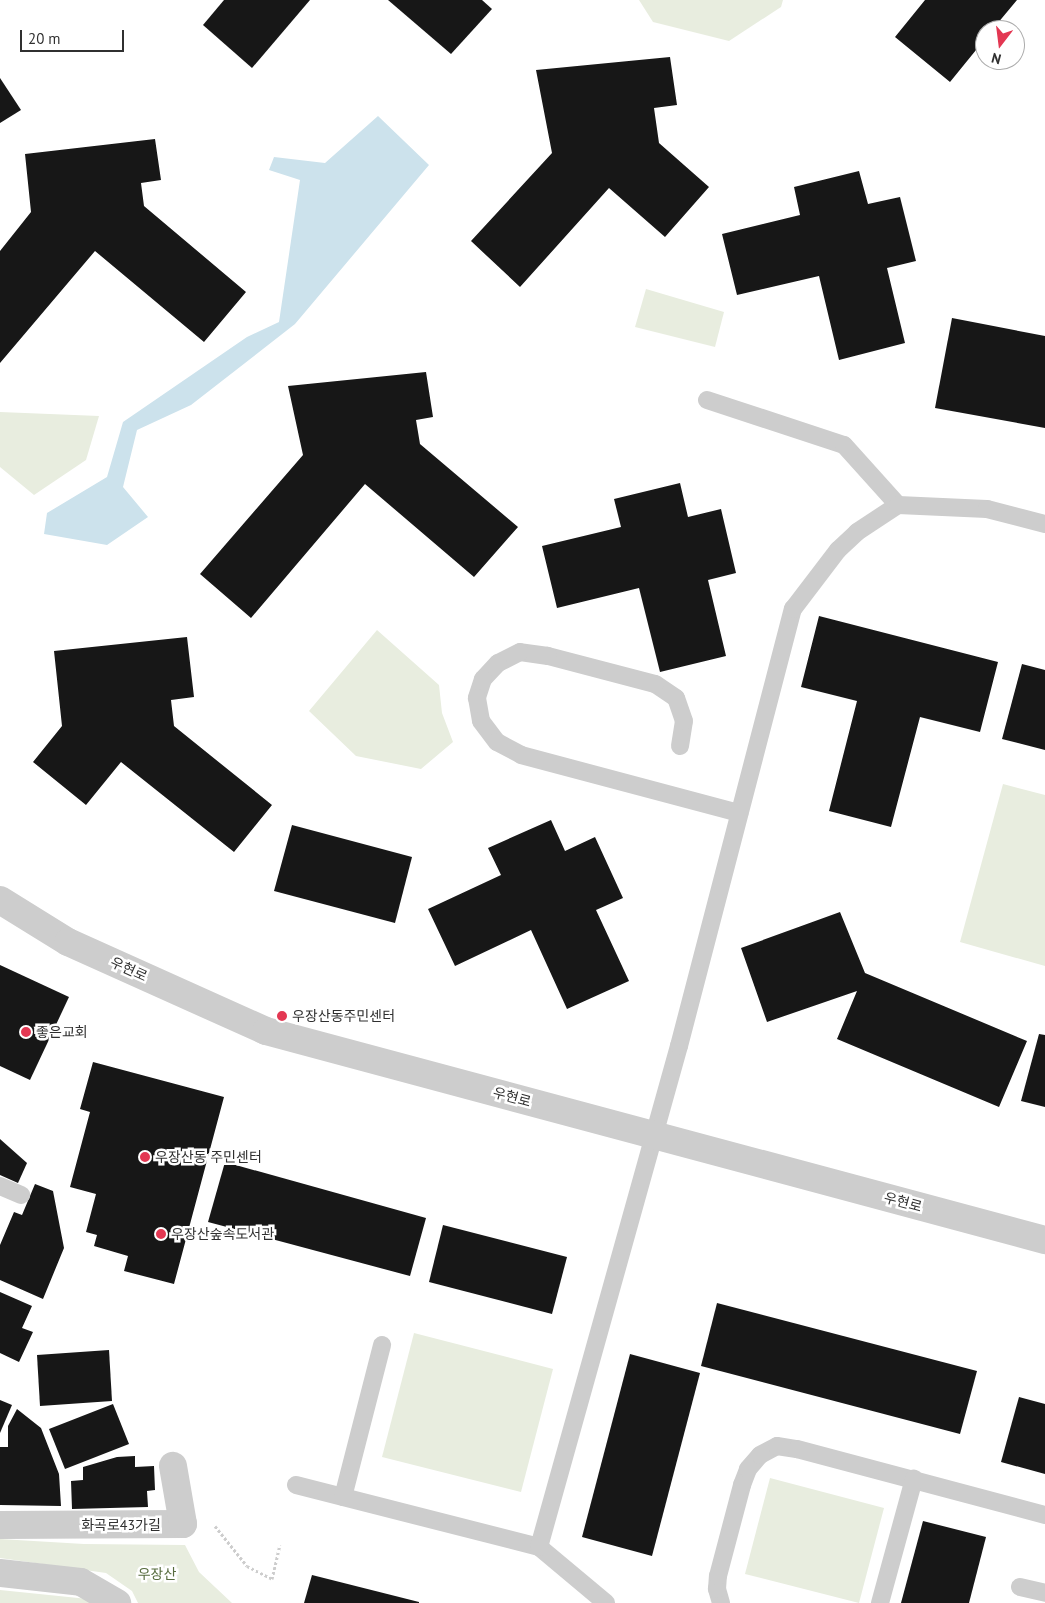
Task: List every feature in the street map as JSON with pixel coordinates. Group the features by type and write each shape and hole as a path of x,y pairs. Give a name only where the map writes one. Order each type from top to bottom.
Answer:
{"street":[{"name":"우현로","path":"0,900 68,942 266,1031 1045,1240"},
{"name":"화곡로43가길","path":"0,1525 183,1524 174,1466"},
{"path":"0,1573 81,1582 117,1603"}],"lane":[{"path":"707,400 844,445 898,505"},
{"path":"539,1548 652,1134 679,1046 792,609 838,550 857,532 898,505 987,509 1045,524"},
{"path":"680,746 684,721 676,698 656,684 548,656 520,652 498,662 483,679 477,698 481,722 497,742 521,755 739,813"},
{"path":"0,1186 20,1195"},
{"path":"343,1497 382,1345"},
{"path":"721,1603 717,1589 720,1567 742,1485 748,1469 760,1454 776,1446 797,1449 914,1479 1045,1515"},
{"path":"880,1603 914,1479"},
{"path":"296,1485 539,1548 606,1603"},
{"path":"1020,1586 1045,1593"}],"path":[{"path":"213,1524 247,1566 272,1579 280,1545"}],"green space":[{"path":"639,0 783,0 781,7 729,41 653,22"},
{"path":"646,289 724,312 715,347 635,327"},
{"path":"0,412 99,416 86,460 34,495 0,467"},
{"path":"377,630 439,685 442,713 453,742 421,769 356,756 309,711"},
{"path":"1003,784 1045,795 1045,966 960,942"},
{"path":"414,1333 553,1369 521,1492 382,1457"},
{"path":"770,1478 884,1508 859,1603 745,1574"},
{"name":"우장산","path":"0,1539 84,1544 185,1545 199,1572 232,1603 138,1603 132,1591 106,1573 0,1558"},
{"path":"0,1590 88,1599 93,1603 0,1603"}],"water":[{"path":"378,116 429,165 295,324 191,405 137,430 123,487 148,517 107,545 44,534 47,513 107,477 123,422 247,337 279,322 300,180 269,170 274,157 325,163"}],"building":[{"path":"224,0 310,0 252,68 203,25"},
{"path":"388,0 482,0 492,9 451,54"},
{"path":"925,0 1017,0 1000,20 975,20 975,51 950,82 895,37"},
{"path":"670,57 677,105 654,108 659,143 709,187 665,237 609,188 520,287 471,241 552,153 536,70"},
{"path":"0,78 21,110 0,123"},
{"path":"155,139 161,180 141,183 144,206 246,292 204,342 95,251 0,363 0,251 31,212 25,154"},
{"path":"859,171 868,204 900,197 916,261 887,268 905,343 839,360 819,276 737,295 722,234 800,215 794,187"},
{"path":"952,318 1045,336 1045,428 935,408"},
{"path":"426,372 433,417 416,420 420,444 518,527 474,577 365,484 251,618 200,574 303,455 288,386"},
{"path":"680,483 688,517 721,509 736,573 708,580 726,656 660,672 639,588 557,608 542,546 621,527 614,499"},
{"path":"819,616 998,662 980,732 920,717 891,827 829,811 857,701 801,687"},
{"path":"187,637 194,697 171,700 174,726 272,805 234,852 121,762 86,805 33,762 62,726 54,651"},
{"path":"1022,664 1045,670 1045,750 1002,739"},
{"path":"551,820 565,851 595,837 623,898 596,910 629,981 567,1009 531,930 455,966 428,909 501,875 488,848"},
{"path":"292,825 412,857 395,923 274,891"},
{"path":"840,912 865,973 1027,1041 999,1107 837,1039 857,991 767,1022 741,948"},
{"name":"좋은교회","path":"0,965 69,997 30,1080 0,1066"},
{"path":"1039,1034 1045,1035 1045,1107 1021,1101"},
{"path":"93,1062 224,1097 174,1284 124,1271 128,1256 94,1246 97,1235 86,1232 96,1194 70,1187 90,1112 80,1109"},
{"path":"0,1139 27,1163 18,1183 0,1175"},
{"path":"225,1162 426,1218 410,1276 208,1222"},
{"path":"35,1184 53,1191 64,1248 43,1299 0,1280 0,1245 14,1212 22,1215"},
{"path":"443,1225 567,1257 552,1314 429,1282"},
{"path":"0,1292 32,1306 22,1328 33,1332 19,1362 0,1353"},
{"path":"717,1303 977,1371 960,1434 701,1366"},
{"path":"109,1350 112,1401 40,1406 37,1355"},
{"path":"630,1354 700,1373 652,1556 582,1537"},
{"path":"1019,1397 1045,1404 1045,1474 1001,1462"},
{"path":"0,1400 12,1405 0,1433"},
{"path":"113,1404 129,1444 65,1469 49,1429"},
{"path":"17,1409 41,1428 59,1474 61,1506 0,1505 0,1447 8,1447 8,1426"},
{"path":"135,1456 135,1467 154,1466 155,1490 147,1491 148,1507 72,1509 71,1481 83,1480 83,1467 117,1457"},
{"path":"923,1521 986,1537 969,1603 901,1603"},
{"path":"312,1575 419,1602 419,1603 304,1603"}],"place":[{"name":"우장산동주민센터","path":"282,1016"},
{"name":"좋은교회","path":"26,1032"},
{"name":"우장산동 주민센터","path":"145,1157"},
{"name":"우장산숲속도서관","path":"161,1234"}]}
